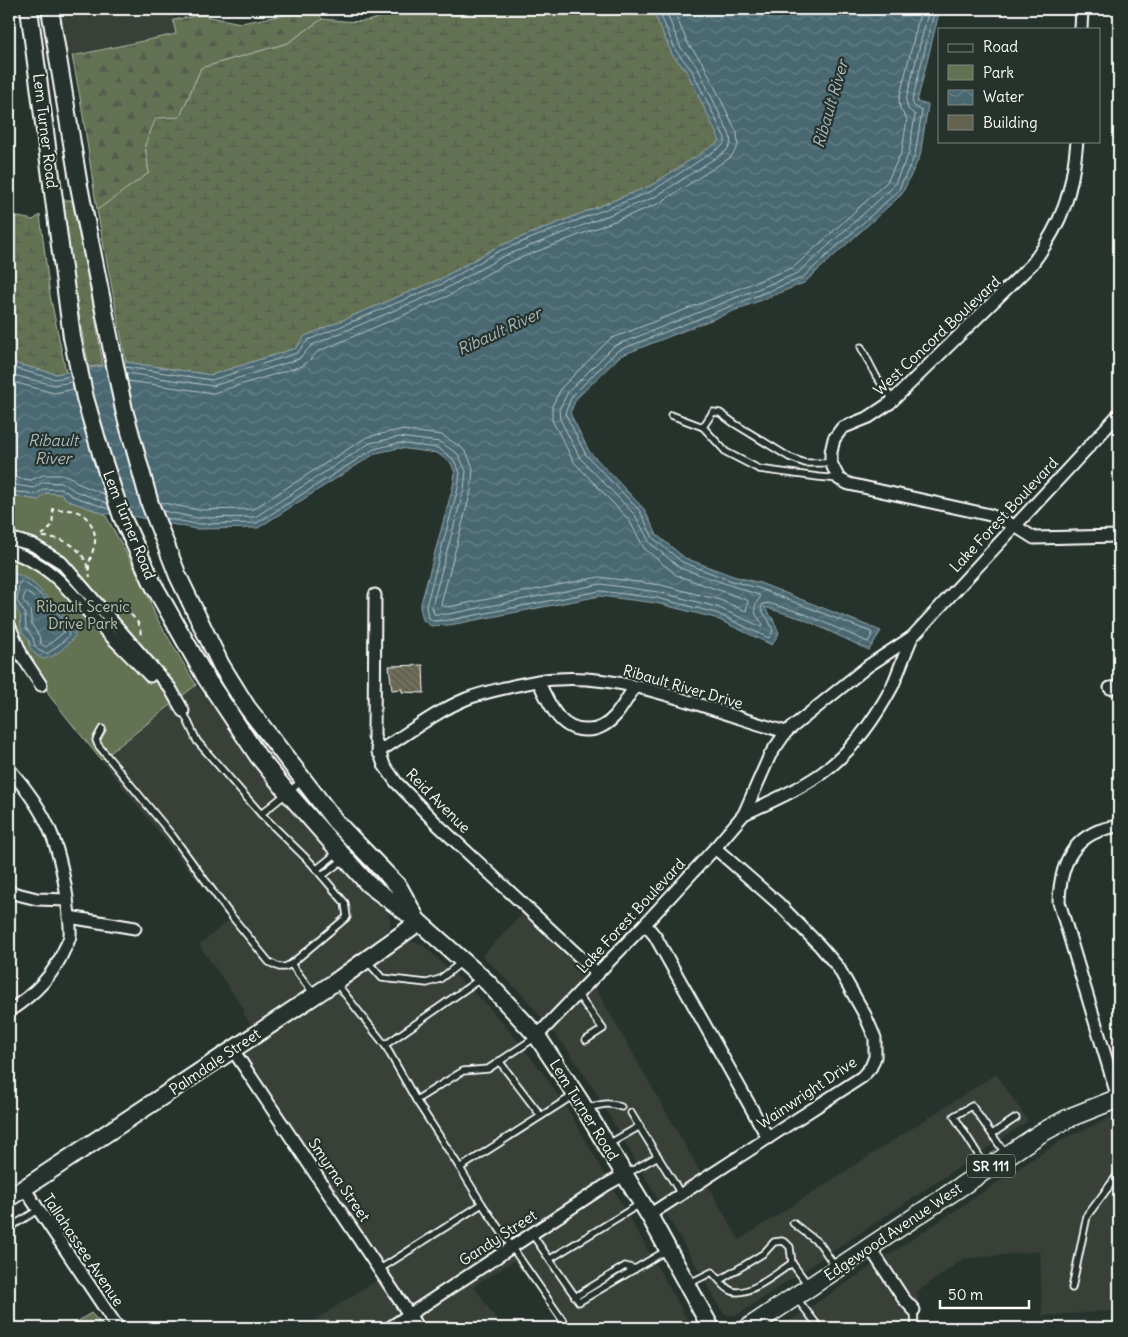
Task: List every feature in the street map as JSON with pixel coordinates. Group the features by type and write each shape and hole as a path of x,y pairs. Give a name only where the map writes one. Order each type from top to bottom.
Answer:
{"main road":[{"name":"Lem Turner Road","path":"29,9 72,337 85,398 122,516 153,584 206,678 258,756 288,792 368,884 419,922 482,978 537,1036 576,1094 645,1209 711,1328"},
{"name":"Lem Turner Road","path":"50,9 79,186 124,410 150,504 178,576 221,666 247,707 302,781 336,822 399,887 419,922"},
{"name":"Palmdale Street","path":"9,1198 335,982 419,922"},
{"name":"Edgewood Avenue West","path":"748,1328 1041,1133 1071,1117 1118,1098"}],"street":[{"path":"1081,28 1082,9"},
{"name":"West Concord Boulevard","path":"831,463 834,439 842,428 869,416 893,400 1018,280 1045,246 1059,221 1069,195 1077,142"},
{"name":"Lake Forest Boulevard","path":"537,1036 645,924 744,814 770,755 786,732 868,666 912,637 1119,414"},
{"path":"831,463 839,478 849,484 990,515 1015,526 1034,538 1119,536"},
{"path":"9,538 33,545 61,562 170,688 183,711"},
{"path":"9,551 39,564 60,580 183,711"},
{"name":"Reid Avenue","path":"375,594 374,736 384,765 396,782 438,825 598,974"},
{"path":"9,625 22,656 41,685"},
{"name":"Lake Forest Boulevard","path":"744,814 778,799 822,773 849,749 876,713 892,687 912,637"},
{"name":"Ribault River Drive","path":"378,752 466,699 489,691 538,681 579,678 602,680 635,687 786,732"},
{"path":"538,681 553,711 565,724 577,730 590,731 603,727 616,716 635,687"},
{"path":"9,769 32,798 50,829 58,853 67,900 70,937 60,959 45,981 26,1000 9,1011"},
{"path":"1118,1098 1059,902 1059,882 1065,864 1076,846 1092,834 1110,827 1119,826"},
{"name":"Wainwright Drive","path":"645,1209 681,1194 862,1077 871,1067 875,1057 875,1038 865,1015 838,967 778,904 715,848"},
{"path":"9,892 37,899 67,900"},
{"path":"69,917 135,928"},
{"path":"645,924 655,936 768,1138"},
{"name":"Smyrna Street","path":"233,1050 418,1328"},
{"name":"Gandy Street","path":"389,1328 624,1175"},
{"name":"Tallahassee Avenue","path":"24,1188 118,1328"},
{"path":"869,1246 903,1298 914,1310"}],"lane":[{"path":"861,348 876,376 893,400"},
{"path":"703,427 713,412 720,413 789,457 805,464 831,463"},
{"path":"671,415 703,427 726,452 759,469 839,478"},
{"path":"102,729 96,740 98,745 172,835 229,913 269,962 279,967 285,967 346,917 345,903 317,869 261,814 197,741 183,711"},
{"path":"261,814 302,781"},
{"path":"317,869 342,855"},
{"path":"322,876 342,855"},
{"path":"367,960 382,978 427,983 440,979 463,961"},
{"path":"291,964 315,995"},
{"path":"385,1045 482,978"},
{"path":"335,982 385,1045 416,1100 482,1204 568,1328"},
{"path":"578,994 603,1029 586,1040"},
{"path":"416,1100 463,1071 488,1069 537,1036"},
{"path":"500,1061 541,1116"},
{"path":"460,1168 576,1094"},
{"path":"1118,1098 1119,1119"},
{"path":"585,1109 606,1103 613,1103 621,1107"},
{"path":"987,1169 954,1116 972,1106 1007,1155"},
{"path":"631,1113 681,1194"},
{"path":"992,1134 1016,1118"},
{"path":"606,1146 640,1126"},
{"path":"624,1175 658,1156"},
{"path":"1072,1288 1087,1216 1119,1173"},
{"path":"380,1269 482,1204"},
{"path":"550,1259 645,1209"},
{"path":"9,1228 38,1210"},
{"path":"793,1223 820,1244 837,1270"},
{"path":"532,1234 579,1302 668,1249"},
{"path":"720,1280 764,1252 774,1242 786,1243 791,1252 792,1263 818,1328"},
{"path":"687,1284 712,1272 732,1291 745,1291 792,1263"},
{"path":"914,1310 915,1328"}],"path":[{"path":"88,571 95,545 94,531 89,520 79,512 53,509 53,522 47,533 38,536 57,538 70,543 84,558 88,571 91,579"},
{"path":"9,524 20,530"},
{"path":"110,604 129,612 134,618 142,635 140,640"}],"shaded area":[{"path":"56,9 171,9 176,34 63,57"},
{"path":"196,685 321,846 388,913 390,920 390,927 387,931 365,950 253,1028 243,1012 245,1010 199,945 229,920 101,760"},
{"path":"523,913 585,970 739,1240 996,1074 1028,1121 737,1315 727,1315 723,1312 594,1089 567,1049 523,995 482,956"},
{"path":"409,941 422,944 485,1003 543,1073 571,1115 692,1328 563,1328 514,1261 474,1286 502,1328 303,1328 389,1272 242,1051 338,990"},
{"path":"1119,1114 1119,1310 1042,1316 1040,1251 963,1259 917,1292 922,1328 779,1328 1037,1156 1068,1137"}],"green space":[{"path":"316,9 322,19 288,43 201,68 180,117 145,145 149,173 97,210 83,114 72,56 176,34 173,20 200,15 241,23"},
{"path":"389,9 652,9 672,54 687,72 721,141 650,186 497,247 440,279 305,336 296,348 211,375 126,362 97,210 149,173 145,145 156,118 180,117 201,68 288,43 322,19 367,21 376,19"},
{"path":"64,200 72,200 103,365 89,367 74,284"},
{"path":"9,215 33,220 40,215 50,295 66,372 56,374 9,362"},
{"name":"Ribault Scenic Drive Park","path":"45,493 61,494 69,501 105,514 143,584 155,615 196,685 101,760 51,698 22,643 9,612 9,495 39,500"},
{"path":"91,1313 106,1328 67,1328"}],"water":[{"name":"Ribault River","path":"652,9 940,9 917,102 928,105 920,156 902,194 804,283 620,356 576,399 570,413 589,451 644,509 657,535 685,558 733,576 760,583 881,631 869,650 803,619 764,607 773,619 779,633 772,645 715,618 656,603 600,596 450,625 431,626 423,620 420,607 455,473 451,463 437,453 399,448 376,453 258,528 196,529 122,514 105,514 69,501 61,494 45,493 39,500 9,495 9,362 56,374 126,362 211,375 296,348 305,336 440,279 497,247 650,186 720,141 687,72 672,54"},
{"path":"15,573 31,581 75,626 75,635 72,640 51,657 43,659 35,654 30,648 29,640 21,630 20,615 12,602 14,583 12,576"}],"building":[{"path":"423,665 424,693 402,692 402,689 392,690 389,666"}]}
